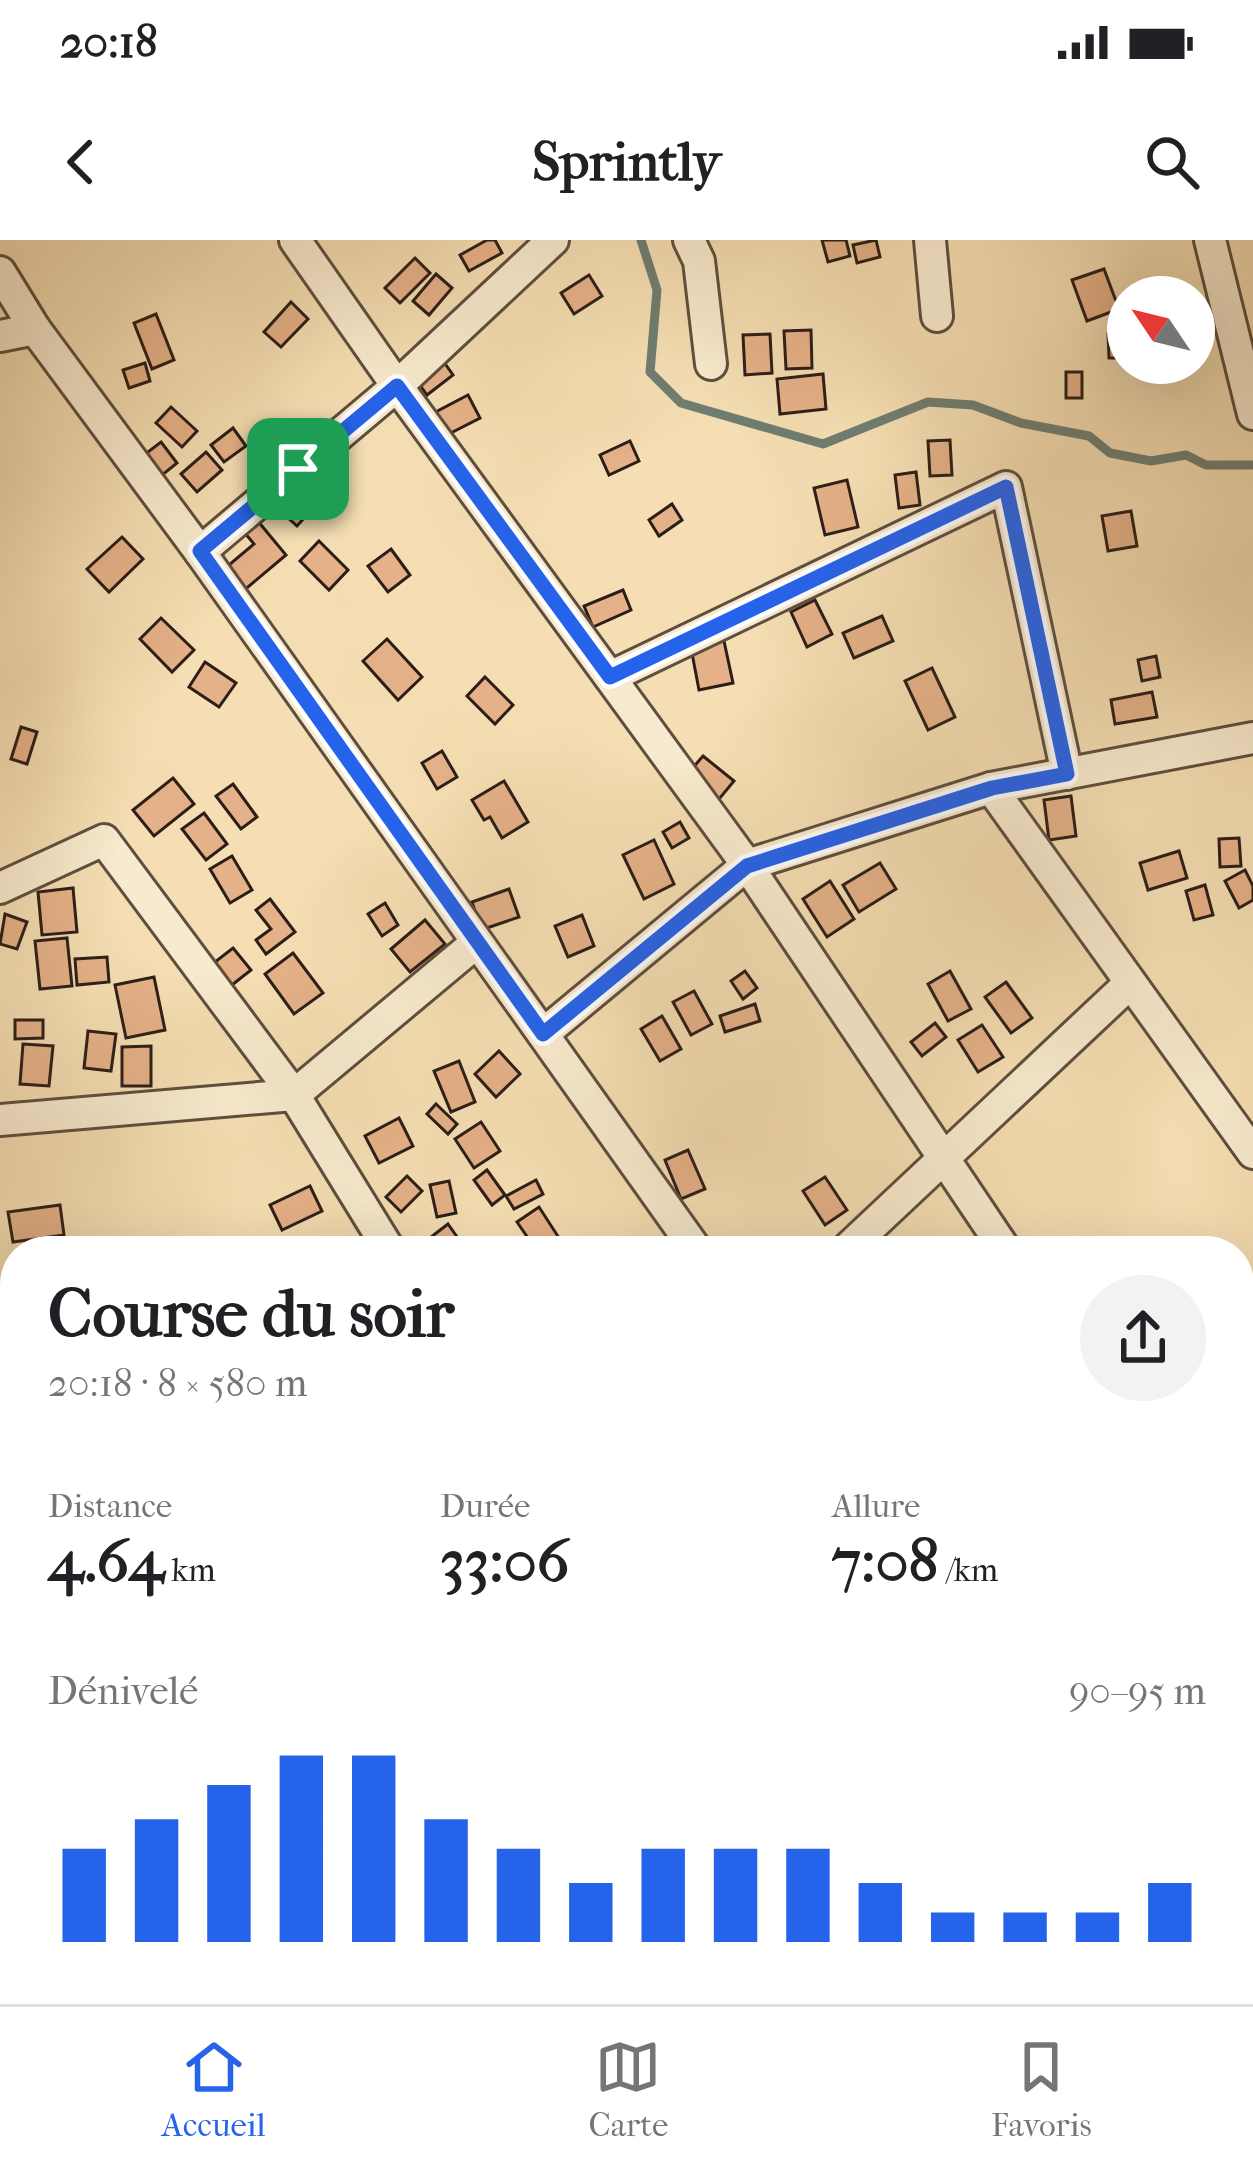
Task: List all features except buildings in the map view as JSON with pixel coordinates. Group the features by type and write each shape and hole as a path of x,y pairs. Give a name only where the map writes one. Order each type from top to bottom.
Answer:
{"street":[{"path":"295,240 747,866 996,1236"},
{"path":"200,551 397,386 553,240"},
{"path":"689,240 699,260 711,364"},
{"path":"930,240 937,316"},
{"path":"1210,240 1253,414"},
{"path":"0,272 34,329 200,551 686,1236"},
{"path":"0,336 34,329"},
{"path":"610,677 1006,487 1067,774"},
{"path":"543,1034 747,866 992,788 1253,738"},
{"path":"992,788 1253,1153"},
{"path":"0,888 104,840 294,1095 381,1236"},
{"path":"0,1120 294,1095 476,943"},
{"path":"860,1236 1129,984"}],"waterway":[{"path":"641,240 657,290 650,372 681,403 823,444 928,402 973,405 1021,423 1089,436 1110,453 1151,461 1186,455 1206,465 1253,465"}],"route":[{"path":"397,386 610,677 1006,487 1067,774 992,788 747,866 543,1034 200,551 298,469 397,386"}]}
